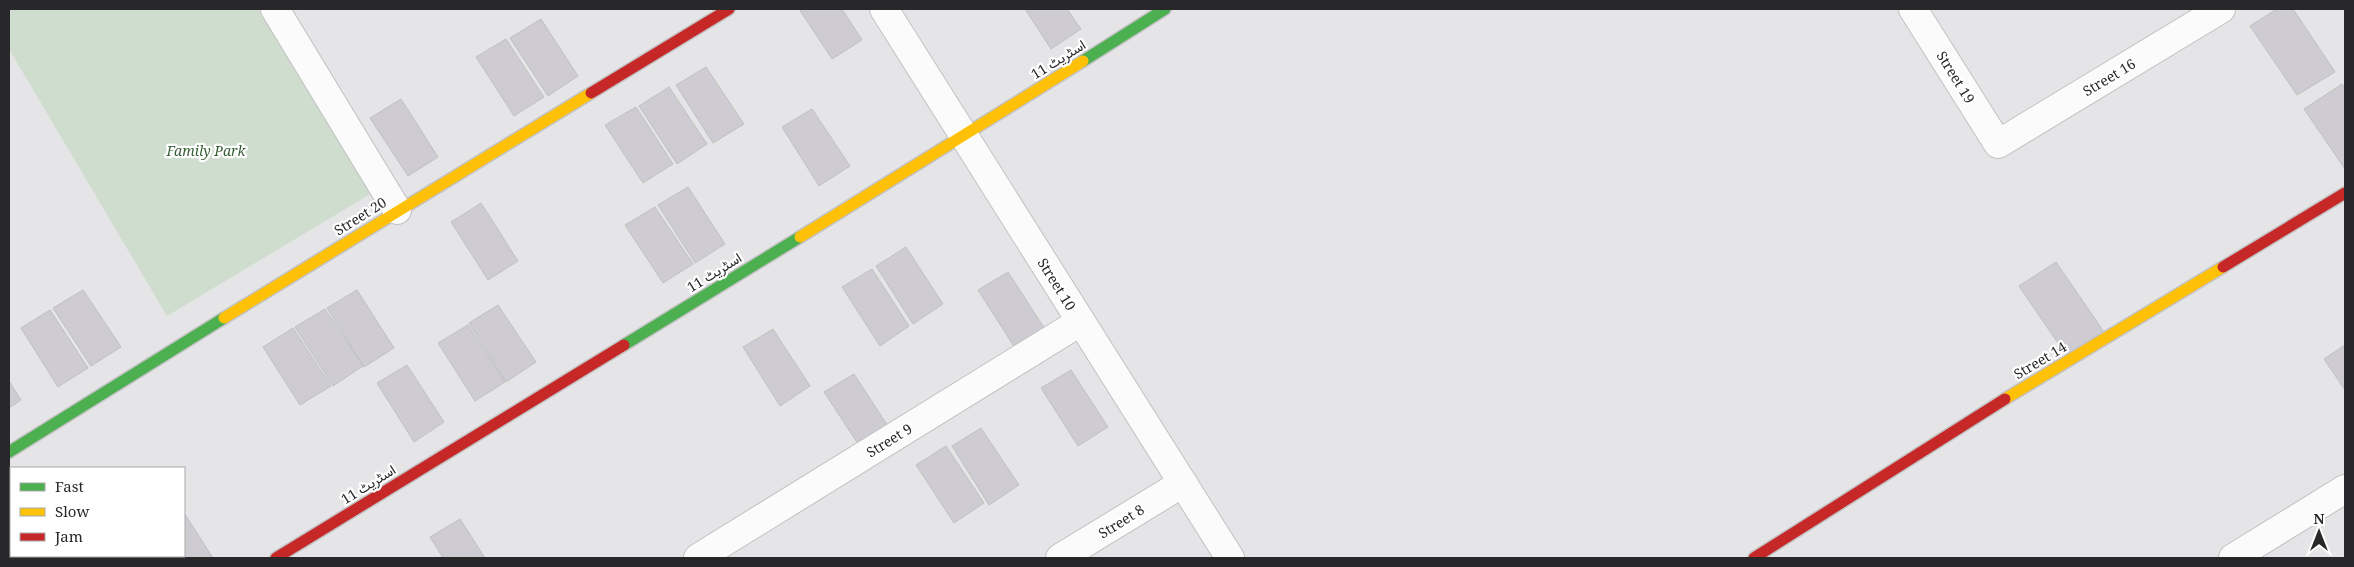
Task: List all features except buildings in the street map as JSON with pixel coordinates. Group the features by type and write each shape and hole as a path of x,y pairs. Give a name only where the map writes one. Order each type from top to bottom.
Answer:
{"street":[{"name":"Street 20","path":"9,452 397,210 729,9"},
{"name":"Street 10","path":"884,9 1230,558"},
{"name":"اسٹریٹ 11","path":"276,558 965,135 1165,9"},
{"name":"Street 19","path":"1914,9 1998,144"},
{"name":"Street 16","path":"1998,144 2185,18 2221,9"},
{"path":"278,10 397,210"},
{"name":"Street 14","path":"1754,558 1964,424 2345,193"},
{"name":"Street 9","path":"698,558 1080,322"},
{"name":"Street 8","path":"1060,558 1183,483"},
{"path":"2234,558 2262,551 2345,489"}],"green space":[{"name":"Family Park","path":"9,9 258,9 372,193 167,316 9,49"}],"traffic: fast":[{"path":"1083,61 1165,9"},
{"path":"624,345 800,237"},
{"path":"9,452 224,318"}],"traffic: slow":[{"path":"800,237 1083,61"},
{"path":"224,318 591,93"},
{"path":"2005,399 2223,267"}],"traffic: jam":[{"path":"591,93 729,9"},
{"path":"2223,267 2345,193"},
{"path":"276,558 624,345"},
{"path":"1754,558 2005,399"}]}
